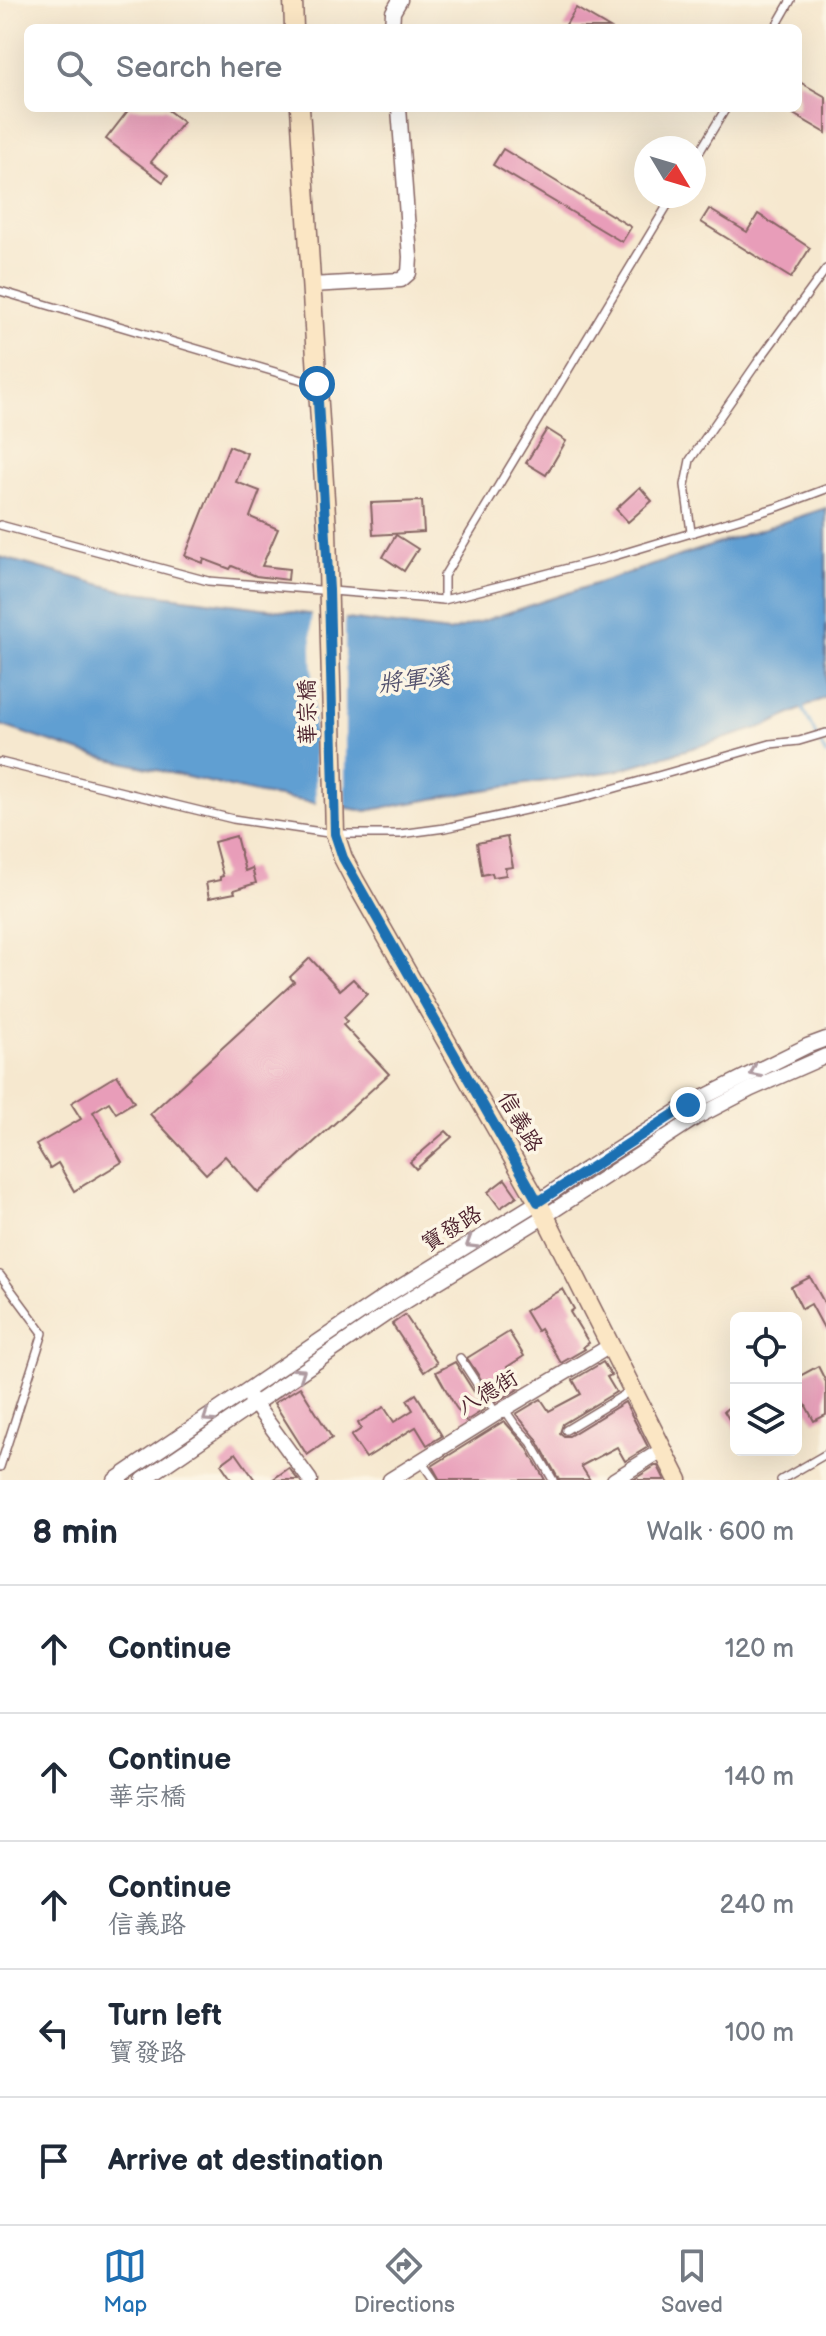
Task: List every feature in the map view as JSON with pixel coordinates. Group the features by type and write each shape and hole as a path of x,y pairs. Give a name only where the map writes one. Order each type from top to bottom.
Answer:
{"street":[{"path":"293,0 294,24"},
{"path":"392,24 393,12 400,0"},
{"name":"華宗橋","path":"300,112 329,590 335,834"},
{"path":"311,285 401,280 409,273 399,112"},
{"name":"信義路","path":"335,834 355,881 541,1209 678,1480"},
{"name":"寶發路","path":"541,1209 688,1105 826,1039"},
{"name":"寶發路","path":"143,1480 384,1297 697,1117 826,1056"},
{"name":"八德街","path":"390,1480 610,1346"},
{"path":"250,1398 310,1480"},
{"name":"寶發路","path":"115,1480 250,1398"},
{"path":"614,1480 662,1450"}],"lane":[{"path":"777,24 791,0"},
{"path":"706,141 724,112"},
{"path":"444,600 444,576 666,208"},
{"path":"691,532 685,485 690,460 826,269"},
{"path":"0,291 317,384"},
{"path":"0,525 208,581 444,600 611,557 778,507 826,489"},
{"path":"0,762 233,819 335,834 400,834 445,828 584,797 770,744 799,741 826,733"},
{"path":"0,1275 43,1333 0,1467"},
{"path":"460,1358 500,1411 531,1442 553,1480"},
{"path":"566,1430 632,1390"},
{"path":"781,1480 826,1454"},
{"path":"421,1461 434,1480"}],"water":[{"name":"將軍溪","path":"826,508 826,697 766,726 615,771 366,811 260,794 84,753 0,725 0,557 121,590 449,632"}],"pier":[{"path":"311,610 345,615 345,812 316,807"}],"building":[{"path":"576,8 603,24 566,24"},
{"path":"802,83 826,97 826,133 790,112 802,112"},
{"path":"127,112 170,112 183,122 151,162 168,175 163,182 106,139"},
{"path":"503,149 631,227 622,242 493,165"},
{"path":"709,209 747,232 758,214 810,248 791,278 701,222"},
{"path":"547,429 566,441 546,475 526,463"},
{"path":"229,446 247,453 236,482 260,491 250,517 278,529 262,566 289,569 288,580 256,576 232,566 230,569 185,556"},
{"path":"640,487 652,501 628,522 616,509"},
{"path":"422,501 424,532 373,535 371,503"},
{"path":"396,535 418,549 404,571 383,557"},
{"path":"236,836 245,871 252,868 256,883 234,890 235,893 209,898 206,883 220,880 223,876 214,842"},
{"path":"507,837 513,867 505,868 506,875 482,875 477,843"},
{"path":"310,958 340,990 353,979 367,994 344,1017 347,1021 343,1025 389,1074 258,1193 225,1156 206,1174 150,1114 294,982 290,977"},
{"path":"117,1075 134,1102 116,1113 109,1102 93,1112 122,1162 74,1191 58,1163 50,1168 36,1145 81,1119 71,1103"},
{"path":"446,1131 452,1137 416,1169 410,1162"},
{"path":"505,1179 517,1196 500,1208 488,1192"},
{"path":"810,1277 826,1306 826,1332 811,1304 802,1309 791,1287"},
{"path":"563,1289 574,1309 570,1312 589,1343 583,1347 585,1349 561,1363 525,1311"},
{"path":"405,1315 437,1363 424,1372 392,1324"},
{"path":"509,1332 524,1356 507,1367 520,1388 496,1402 467,1358"},
{"path":"455,1362 485,1409 466,1421 436,1372"},
{"path":"603,1362 616,1392 563,1424 560,1433 569,1436 625,1402 648,1447 625,1461 617,1447 581,1466 590,1480 559,1480 536,1438 516,1414 541,1399 549,1411 581,1394 573,1380"},
{"path":"818,1366 826,1382 826,1415 814,1421 802,1398 802,1375"},
{"path":"300,1387 332,1438 307,1455 274,1403"},
{"path":"416,1394 442,1436 427,1445 416,1427 366,1458 351,1436 361,1429 358,1423 384,1407 394,1422 413,1410 407,1400"},
{"path":"730,1406 730,1421 724,1411"},
{"path":"504,1421 526,1446 545,1480 440,1480 432,1466"},
{"path":"236,1453 255,1480 232,1480 221,1464"},
{"path":"658,1466 665,1480 633,1480"},
{"path":"289,1468 298,1480 272,1480"}],"waterway":[{"path":"801,705 826,755"}],"route":[{"path":"317,384 327,530 335,834 343,858 538,1202 688,1105"}]}
